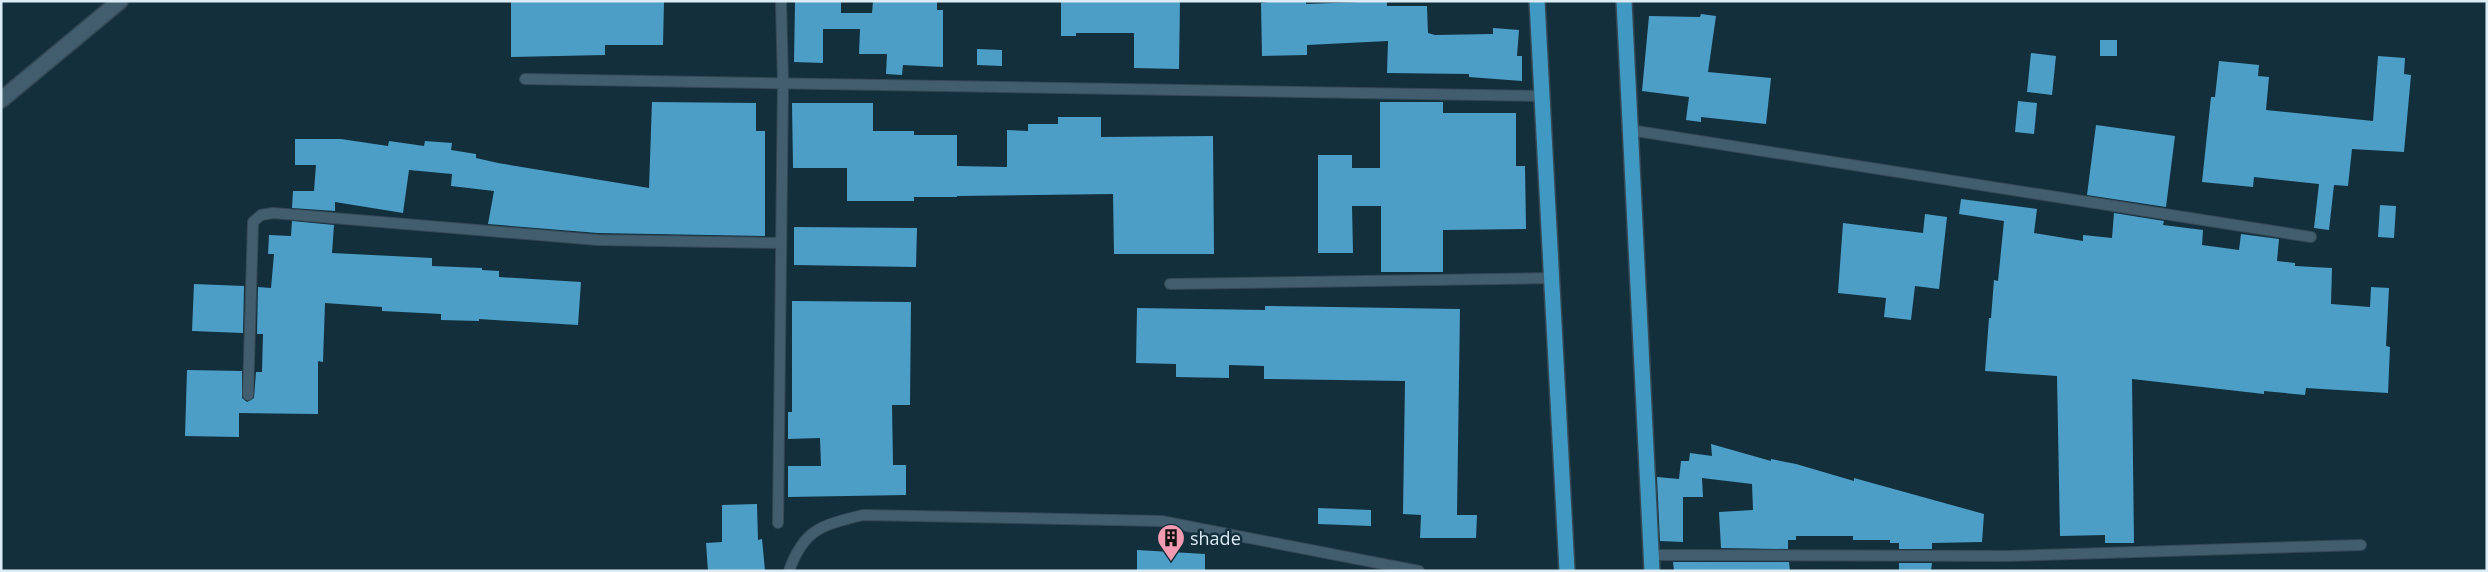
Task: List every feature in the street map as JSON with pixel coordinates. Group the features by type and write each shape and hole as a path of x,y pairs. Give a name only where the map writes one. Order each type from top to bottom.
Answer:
{"main road":[{"path":"1537,1 1544,96 1567,571"},
{"path":"1624,1 1652,571"}],"street":[{"path":"1,100 120,1"}],"lane":[{"path":"778,523 783,82 781,1"},
{"path":"525,79 1544,96"},
{"path":"1630,130 2311,237"},
{"path":"248,395 253,222 261,215 273,213 598,240 780,243"},
{"path":"1170,284 1552,278"},
{"path":"789,571 795,554 809,535 831,523 863,515 1162,521 1419,571"},
{"path":"1651,554 2007,556 2361,545"}],"building":[{"path":"511,1 664,1 663,45 605,45 605,55 511,57"},
{"path":"795,1 841,1 841,13 872,13 873,1 937,1 937,10 943,10 943,67 903,65 902,75 886,74 887,54 859,54 860,29 823,29 823,63 794,62"},
{"path":"1180,1 1179,69 1134,68 1134,33 1076,33 1076,36 1061,36 1061,2"},
{"path":"1306,1 1306,4 1387,1 1387,6 1427,6 1428,33 1435,35 1493,34 1493,28 1519,30 1517,56 1522,56 1522,81 1469,77 1469,74 1387,73 1388,41 1307,45 1307,55 1262,56 1261,3"},
{"path":"1701,14 1716,16 1708,72 1771,78 1766,124 1701,117 1701,122 1686,120 1689,97 1642,91 1649,16 1700,17"},
{"path":"2100,40 2117,40 2117,56 2100,56"},
{"path":"977,49 1002,50 1002,66 977,65"},
{"path":"2031,53 2056,56 2052,95 2027,92"},
{"path":"2378,56 2405,58 2404,74 2411,75 2404,152 2352,149 2348,186 2334,185 2329,230 2314,228 2319,184 2254,177 2253,187 2202,182 2211,97 2215,97 2219,61 2259,65 2258,76 2269,77 2266,110 2373,121"},
{"path":"2018,101 2037,103 2034,134 2015,132"},
{"path":"652,102 756,103 756,131 765,131 765,236 598,233 488,224 494,191 451,186 452,174 409,170 403,213 335,202 335,211 292,208 293,191 314,191 316,165 295,165 295,139 341,139 388,146 389,141 424,146 425,141 452,143 451,150 476,154 476,158 649,188"},
{"path":"1380,102 1443,102 1443,113 1516,113 1516,166 1525,166 1526,229 1443,230 1443,272 1381,272 1381,206 1352,206 1353,253 1318,253 1318,155 1352,155 1352,168 1380,168"},
{"path":"792,103 873,103 873,131 914,131 914,135 957,135 957,166 1007,167 1007,130 1028,131 1028,124 1058,124 1058,117 1101,117 1101,137 1213,136 1214,254 1114,254 1113,194 914,197 914,201 847,201 847,168 793,168"},
{"path":"2096,125 2175,136 2166,207 2087,195"},
{"path":"1961,199 2037,209 2034,233 2083,241 2083,235 2112,238 2114,213 2164,221 2163,225 2203,230 2202,245 2239,250 2241,234 2279,239 2277,261 2295,263 2295,266 2332,268 2331,304 2370,307 2371,287 2389,288 2386,346 2390,347 2388,393 2306,388 2305,395 2264,391 2264,394 2132,379 2134,543 2105,543 2105,535 2060,536 2057,376 1985,371 1989,318 1991,318 1994,280 1998,281 2004,221 1959,214"},
{"path":"2380,205 2396,206 2394,238 2378,237"},
{"path":"1925,214 1947,217 1939,289 1915,286 1911,320 1884,317 1886,298 1838,293 1843,223 1923,233"},
{"path":"292,221 334,225 332,253 432,258 432,266 482,268 482,270 499,271 499,277 581,282 578,325 479,319 479,321 441,320 441,314 382,311 382,307 325,303 323,362 318,361 318,414 239,413 239,437 185,436 187,370 242,371 242,398 247,402 254,398 256,372 262,372 263,334 257,334 258,287 271,288 274,254 268,254 269,235 291,236"},
{"path":"794,227 917,228 916,267 794,265"},
{"path":"194,284 244,286 243,333 192,331"},
{"path":"792,301 911,302 910,405 892,405 893,465 906,465 906,495 788,497 788,466 821,466 820,438 788,439 788,412 792,412"},
{"path":"1265,306 1460,309 1457,515 1477,515 1476,538 1420,538 1421,515 1403,514 1405,381 1264,379 1264,366 1229,365 1229,378 1176,377 1176,364 1136,363 1137,308 1265,310"},
{"path":"1711,444 1771,461 1771,459 1796,464 1854,481 1854,478 1984,514 1982,542 1932,543 1932,549 1899,549 1899,543 1890,543 1890,540 1853,540 1853,536 1796,536 1796,540 1788,540 1788,549 1721,548 1719,512 1753,510 1752,484 1702,478 1703,497 1683,497 1683,542 1660,541 1657,477 1679,479 1681,461 1689,461 1690,453 1712,456"},
{"path":"757,504 758,540 762,539 765,571 708,571 706,543 722,542 722,505"},
{"path":"1318,508 1371,510 1371,526 1318,524"},
{"name":"shade","path":"1137,550 1205,554 1205,571 1137,571"},
{"path":"1673,562 1789,562 1790,571 1674,571"},
{"path":"1899,563 1932,563 1931,571 1899,571"}],"place":[{"name":"shade","path":"1171,562"}]}
